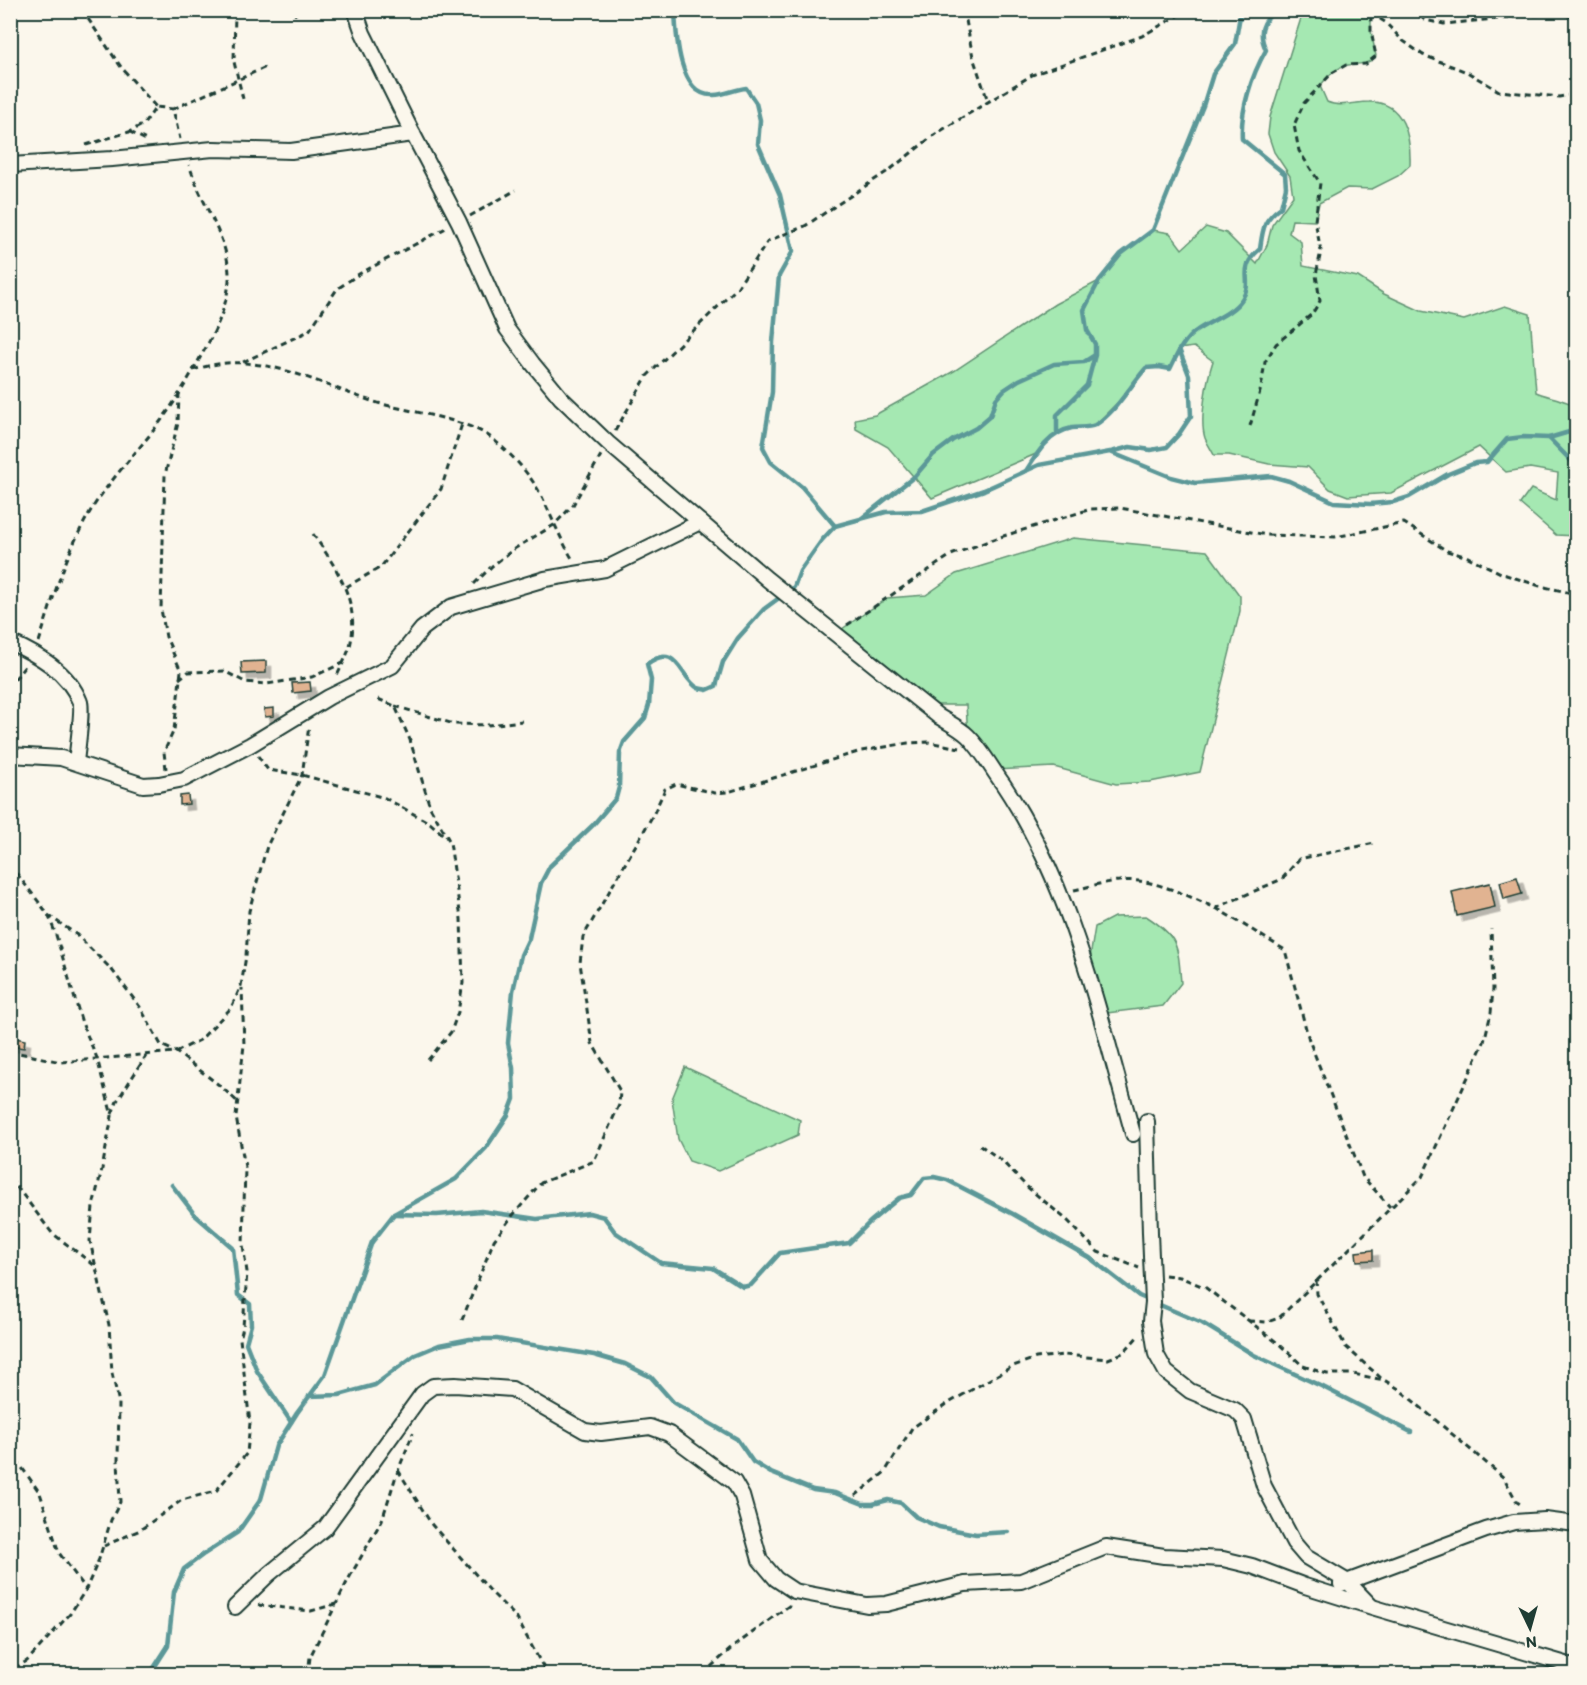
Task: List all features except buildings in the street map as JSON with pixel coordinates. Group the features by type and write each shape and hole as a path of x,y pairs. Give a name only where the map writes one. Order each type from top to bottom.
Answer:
{"street":[{"path":"355,10 363,33 412,134 459,222 507,329 561,398 608,443 767,579 938,716 968,736 1024,816 1060,893 1081,952 1133,1134"},
{"path":"10,165 213,149 291,151 412,134"},
{"path":"10,755 61,758 142,785 184,779 250,745 329,697 392,666 422,628 451,607 534,582 605,569 700,522"},
{"path":"10,642 49,663 65,679 81,704 76,762"},
{"path":"1147,1121 1154,1302 1151,1321 1156,1354 1166,1372 1190,1391 1235,1410 1244,1419 1264,1486 1293,1544 1306,1557 1348,1582 1372,1607"},
{"path":"235,1607 269,1574 325,1527 422,1394 433,1386 455,1385 512,1389 585,1431 601,1433 650,1428 669,1434 734,1482 742,1496 760,1560 776,1579 794,1591 867,1605 886,1604 965,1584 1021,1581 1106,1547 1164,1556 1223,1558 1372,1607 1576,1667"},
{"path":"1311,1588 1348,1582 1485,1530 1514,1522 1545,1520 1576,1524"}],"path":[{"path":"82,10 121,67 156,106 173,109 266,66"},
{"path":"235,10 234,62 244,103"},
{"path":"294,15 300,10"},
{"path":"964,10 973,57 988,101"},
{"path":"451,607 492,566 514,549 554,525 573,505 647,376 737,288 768,241 805,226 891,169 934,135 1032,75 1142,36 1188,10"},
{"path":"1412,10 1425,20 1444,24 1557,13 1567,15 1576,21"},
{"path":"1371,12 1385,22 1402,40 1423,55 1467,72 1499,91 1558,97 1576,94"},
{"path":"1250,426 1261,388 1265,362 1276,345 1312,314 1320,301 1316,275 1321,251 1315,221 1320,183 1299,151 1294,125 1304,103 1332,73 1346,65 1366,64 1376,56 1371,31 1371,12"},
{"path":"79,147 129,132 144,124 156,106"},
{"path":"10,689 13,681 36,654 62,567 92,508 117,472 160,422 194,370 214,334 225,304 229,278 220,233 200,194 184,152 173,109"},
{"path":"241,363 309,331 337,289 352,279 516,190"},
{"path":"194,370 220,362 241,363 299,374 376,402 462,424 489,436 517,462 542,497 580,573"},
{"path":"167,782 164,752 174,730 178,681 181,671 166,637 161,609 165,475 178,423 179,393"},
{"path":"346,587 381,567 441,489 462,424"},
{"path":"835,633 951,555 1091,509 1120,508 1267,535 1335,537 1404,523 1447,551 1468,557 1503,574 1576,594"},
{"path":"313,534 346,587 353,620 350,646 329,697"},
{"path":"178,681 188,672 224,671 245,682 267,684 312,677 343,663"},
{"path":"378,699 454,724 522,721"},
{"path":"395,706 418,764 430,807 450,842 460,919 463,983 458,1012 451,1032 428,1059"},
{"path":"104,1546 140,1530 183,1500 216,1491 248,1453 250,1423 240,1339 247,1272 243,1245 245,1167 236,1117 244,1045 242,986 249,911 267,846 302,775 308,727 314,720"},
{"path":"462,1320 494,1240 541,1183 594,1161 619,1105 620,1091 592,1043 580,963 583,937 653,815 665,789 676,784 715,793 728,792 861,751 908,743 928,742 979,751"},
{"path":"250,745 268,770 302,775 386,798 430,823 450,842"},
{"path":"1216,908 1282,879 1299,859 1375,843"},
{"path":"10,865 48,914 76,936 112,970 140,1007 161,1044 176,1052 219,1084 238,1103"},
{"path":"1060,893 1119,880 1138,881 1173,890 1216,908 1285,950 1309,1040 1363,1177 1390,1208"},
{"path":"48,914 82,1023 97,1058 112,1116"},
{"path":"1248,1321 1267,1322 1279,1318 1422,1177 1484,1042 1491,1013 1493,989 1491,929"},
{"path":"10,1051 61,1062 176,1052 201,1040 231,1008 242,986"},
{"path":"10,1671 27,1661 70,1614 86,1588 120,1502 119,1403 112,1373 109,1325 90,1241 93,1206 112,1116 117,1101 146,1056"},
{"path":"980,1145 1001,1160 1026,1186 1068,1221 1098,1252 1152,1273 1180,1278 1206,1288 1279,1344 1303,1366 1327,1374 1353,1374 1384,1380"},
{"path":"10,1178 52,1233 95,1266"},
{"path":"1316,1280 1317,1294 1346,1347 1362,1363 1399,1389 1464,1443 1504,1478 1517,1502 1545,1520"},
{"path":"855,1496 885,1472 912,1428 947,1404 1013,1366 1036,1358 1064,1355 1108,1359 1123,1353 1151,1321"},
{"path":"308,1674 310,1657 382,1520 398,1470 415,1428"},
{"path":"10,1451 40,1493 59,1553 86,1588"},
{"path":"398,1470 432,1525 486,1587 516,1617 547,1674"},
{"path":"703,1674 733,1647 805,1593"},
{"path":"235,1607 252,1604 311,1611 336,1604"}],"green space":[{"path":"1312,10 1371,11 1371,31 1376,56 1366,63 1340,68 1320,86 1327,102 1332,104 1381,103 1398,114 1407,132 1410,165 1398,176 1372,189 1347,188 1319,203 1315,221 1292,220 1289,233 1301,242 1303,266 1358,277 1384,294 1421,311 1464,320 1505,306 1530,314 1536,392 1568,402 1576,407 1576,536 1556,535 1520,504 1531,489 1556,500 1558,473 1530,468 1506,472 1479,447 1391,493 1348,496 1330,489 1308,467 1269,464 1229,455 1214,455 1203,430 1206,389 1213,361 1194,347 1179,349 1170,369 1145,368 1118,402 1094,426 1057,432 1036,454 932,498 888,447 856,429 855,419 875,415 954,371 1055,304 1099,281 1121,254 1153,230 1170,233 1182,249 1206,227 1226,233 1257,264 1267,245 1272,225 1293,196 1290,176 1274,152 1268,134 1270,117 1302,15"},
{"path":"1073,538 1207,551 1240,596 1240,611 1200,772 1150,782 1116,784 1054,767 993,770 968,736 966,705 925,705 842,629 887,598 926,595 956,574"},
{"path":"1146,916 1165,930 1175,943 1181,983 1163,1006 1107,1013 1090,1003 1089,964 1095,927 1114,917"},
{"path":"685,1067 800,1120 798,1135 718,1171 689,1161 678,1139 672,1099"}],"waterway":[{"path":"675,10 682,63 693,86 702,93 714,95 746,88 756,103 760,120 758,144 780,195 793,251 779,276 773,342 772,392 763,447 771,462 802,487 835,526"},
{"path":"862,518 915,476 933,455 953,440 976,428 990,416 996,399 1004,390 1019,380 1054,364 1084,362 1095,355 1095,344 1087,330 1084,310 1099,281 1121,254 1153,230 1203,106 1213,74 1235,44 1241,10"},
{"path":"1026,471 1040,451 1057,434 1072,428 1093,426 1103,420 1146,368 1170,369 1191,335 1227,313 1242,299 1247,286 1248,263 1260,249 1267,220 1281,207 1286,187 1285,174 1242,139 1243,116 1248,93 1266,50 1262,28 1267,18 1277,10"},
{"path":"1111,452 1130,447 1151,450 1167,447 1191,416 1189,375 1179,349"},
{"path":"1057,432 1057,415 1087,385 1095,355"},
{"path":"150,1674 168,1646 174,1592 184,1569 238,1532 261,1499 276,1446 325,1375 372,1242 394,1214 456,1179 486,1148 508,1115 514,1099 513,1068 508,1043 513,991 521,955 529,938 541,883 550,866 593,825 616,798 619,787 620,753 624,742 645,718 649,705 651,680 647,664 657,658 672,659 698,688 707,690 716,686 723,662 738,638 764,609 794,587 800,571 835,526 886,512 922,511 984,490 1039,465 1110,452 1171,477 1195,483 1271,476 1289,481 1334,502 1370,504 1393,502 1409,497 1448,474 1475,463 1487,462 1507,439 1549,438 1576,430"},
{"path":"1549,438 1576,466"},
{"path":"394,1214 437,1215 481,1211 537,1219 589,1213 604,1217 615,1232 661,1263 713,1268 743,1287 751,1285 780,1253 849,1243 899,1198 911,1195 924,1178 934,1177 947,1180 1013,1214 1090,1258 1139,1296 1202,1323 1254,1355 1411,1432"},
{"path":"172,1185 195,1215 233,1248 238,1295 250,1304 251,1325 246,1343 257,1371 291,1422"},
{"path":"309,1396 339,1395 375,1385 415,1355 439,1345 470,1339 497,1339 594,1355 625,1364 651,1377 674,1403 737,1439 753,1462 771,1473 813,1490 835,1493 863,1504 888,1500 901,1503 916,1517 939,1527 976,1534 1008,1532"}]}
